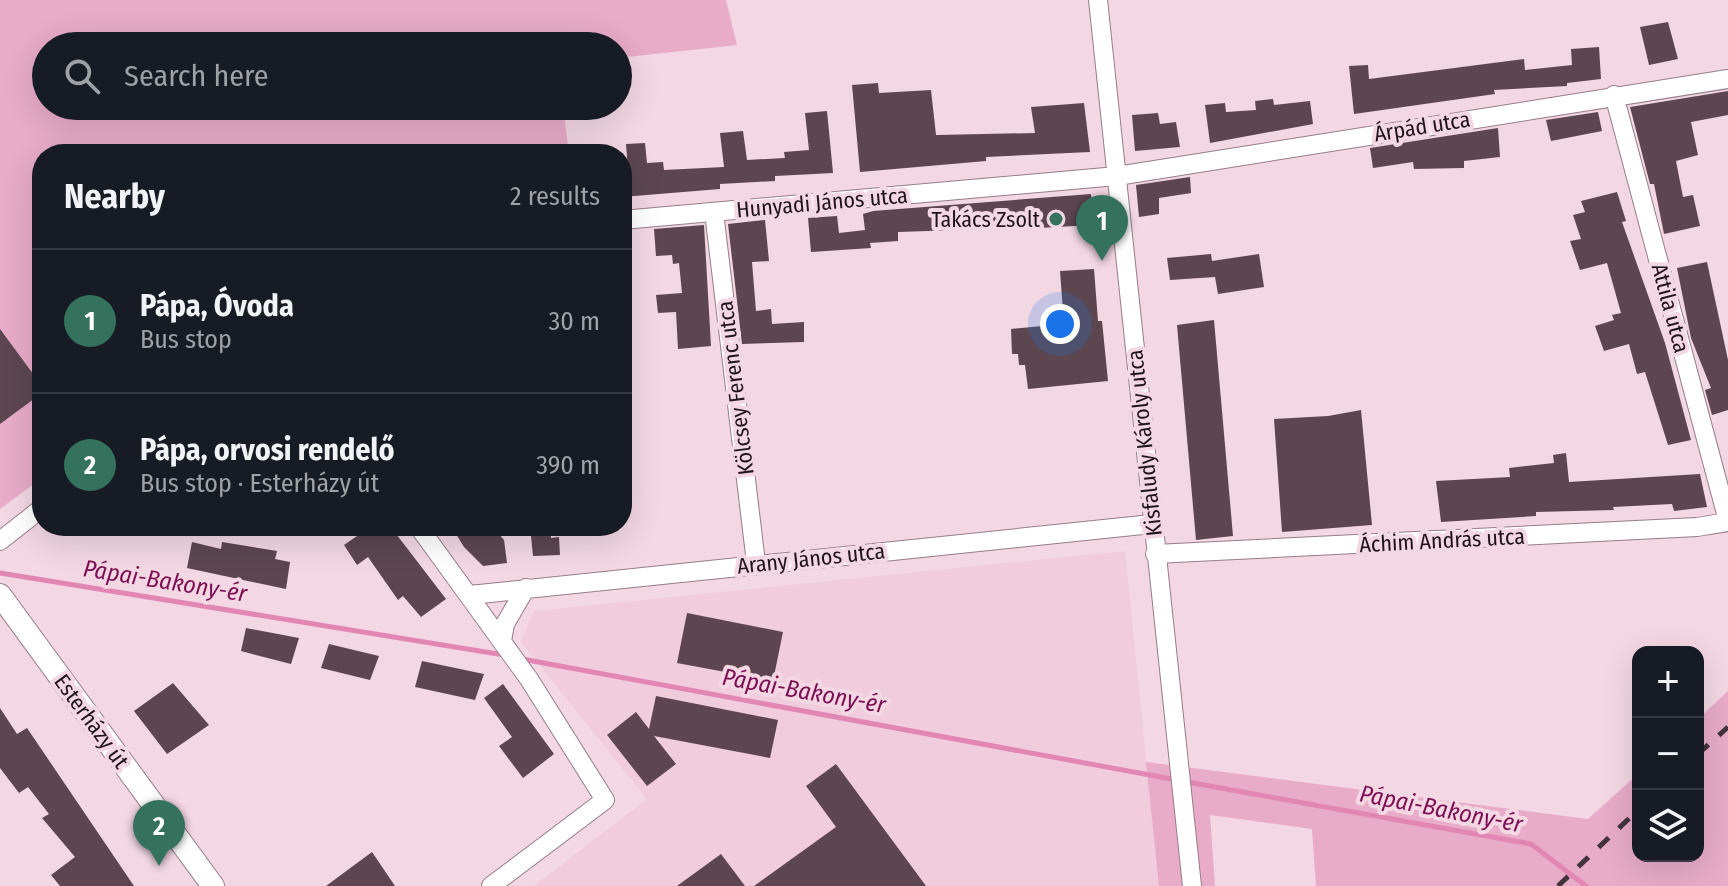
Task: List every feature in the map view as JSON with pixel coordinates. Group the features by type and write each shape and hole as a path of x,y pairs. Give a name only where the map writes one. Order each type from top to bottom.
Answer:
{"street":[{"name":"Kisfaludy Károly utca","path":"1098,0 1192,886"},
{"name":"Árpád utca","path":"1117,176 1728,79"},
{"name":"Attila utca","path":"1614,95 1728,521"},
{"name":"Hunyadi János utca","path":"632,219 1117,176"},
{"name":"Kölcsey Ferenc utca","path":"714,212 756,563"},
{"path":"0,541 32,516"},
{"name":"Áchim András utca","path":"1155,554 1697,527 1728,521"},
{"name":"Arany János utca","path":"470,595 1152,524"},
{"path":"426,536 529,679 605,800 491,886"},
{"path":"502,641 505,624 526,588"},
{"name":"Esterházy út","path":"0,596 213,886"}],"shaded area":[{"path":"0,0 726,0 737,45 632,56 632,32 32,32 32,120 565,120 568,144 32,144 32,485 0,509"},
{"path":"1125,551 1159,886 534,886 647,799 521,642 534,611"},
{"path":"1728,691 1728,886 1316,886 1312,829 1210,815 1215,886 1159,886 1146,762 1588,819 1632,779 1632,862 1704,862 1704,713"}],"building":[{"path":"1668,22 1678,59 1649,65 1640,27"},
{"path":"1599,47 1601,79 1567,83 1567,86 1494,90 1495,94 1354,114 1349,66 1368,65 1369,79 1524,59 1525,70 1572,65 1571,49"},
{"path":"878,83 879,93 931,90 936,135 1035,133 1031,107 1084,103 1090,152 986,157 986,161 860,172 852,85"},
{"path":"1728,91 1728,115 1691,122 1698,155 1676,161 1683,197 1693,195 1700,226 1664,234 1654,184 1650,184 1630,107"},
{"path":"1273,99 1274,105 1310,101 1313,124 1210,143 1205,105 1225,103 1226,112 1256,110 1255,101"},
{"path":"827,111 833,173 775,176 775,181 720,184 720,189 632,196 632,144 626,144 645,143 647,163 663,162 664,170 724,167 720,133 743,131 747,160 785,158 784,152 809,150 805,113"},
{"path":"1598,112 1602,131 1551,141 1546,120"},
{"path":"1158,113 1160,124 1176,122 1180,147 1135,151 1132,115"},
{"path":"1498,128 1500,157 1464,161 1464,168 1414,169 1413,162 1373,168 1370,148"},
{"path":"1190,177 1191,193 1159,198 1159,214 1139,217 1136,185"},
{"path":"1617,192 1626,221 1622,222 1665,343 1691,440 1668,445 1645,372 1637,374 1629,344 1604,351 1595,326 1614,320 1612,315 1621,313 1607,263 1580,270 1570,241 1581,239 1573,215 1585,212 1581,201"},
{"path":"1091,194 1093,225 1039,228 1039,220 987,223 988,229 898,232 898,241 870,243 871,248 811,252 808,218 837,216 839,233 865,230 863,214 873,211"},
{"path":"765,220 769,261 752,262 756,311 771,309 772,324 804,322 804,342 742,344 728,224"},
{"path":"704,225 711,346 678,349 676,312 658,313 656,295 682,293 679,263 673,264 672,255 656,256 654,229"},
{"path":"1211,254 1212,261 1259,254 1264,287 1218,294 1215,277 1170,280 1167,258"},
{"path":"1707,262 1728,360 1728,410 1712,415 1705,390 1711,388 1691,338 1677,268"},
{"path":"1094,269 1098,321 1102,321 1108,381 1028,389 1025,365 1019,365 1018,354 1012,354 1011,329 1064,324 1060,271"},
{"path":"1214,320 1233,536 1196,540 1177,325"},
{"path":"0,329 32,372 32,400 0,424"},
{"path":"1361,410 1372,525 1282,532 1274,419 1328,416"},
{"path":"1566,453 1569,482 1700,474 1707,507 1674,511 1672,504 1613,507 1614,510 1536,512 1536,516 1441,522 1436,481 1510,477 1509,468 1554,463 1553,455"},
{"path":"357,536 398,536 446,599 421,617 403,596 398,600 368,557 357,565 344,545"},
{"path":"457,536 501,536 504,540 507,563 483,566"},
{"path":"531,536 559,537 560,555 533,556"},
{"path":"192,542 221,549 222,542 277,551 275,559 290,562 286,589 187,568"},
{"path":"687,613 783,632 773,681 677,663"},
{"path":"246,628 299,638 291,664 241,651"},
{"path":"329,644 379,656 370,680 321,668"},
{"path":"422,661 484,674 475,700 415,687"},
{"path":"173,683 209,725 167,754 134,711"},
{"path":"503,684 554,754 523,778 499,746 512,737 484,698"},
{"path":"656,696 778,720 770,758 654,736 676,764 647,786 607,735 636,712 649,729"},
{"path":"0,708 17,734 27,728 134,886 60,886 51,875 75,857 42,818 49,814 28,787 19,793 0,768"},
{"path":"836,764 926,886 754,886 836,827 806,786"},
{"path":"372,852 395,886 326,886"},
{"path":"721,854 745,886 677,886"}],"waterway":[{"name":"Pápai-Bakony-ér","path":"0,573 504,655"},
{"name":"Pápai-Bakony-ér","path":"522,659 1177,780"},
{"name":"Pápai-Bakony-ér","path":"1187,782 1531,844 1586,886"}],"railway":[{"path":"1704,749 1728,727"},
{"path":"1558,886 1632,816"}],"place":[{"name":"Takács Zsolt","path":"1056,219"},
{"name":"Pápa, Óvoda","path":"1102,261"},
{"name":"Pápa, orvosi rendelő","path":"159,866"}]}
